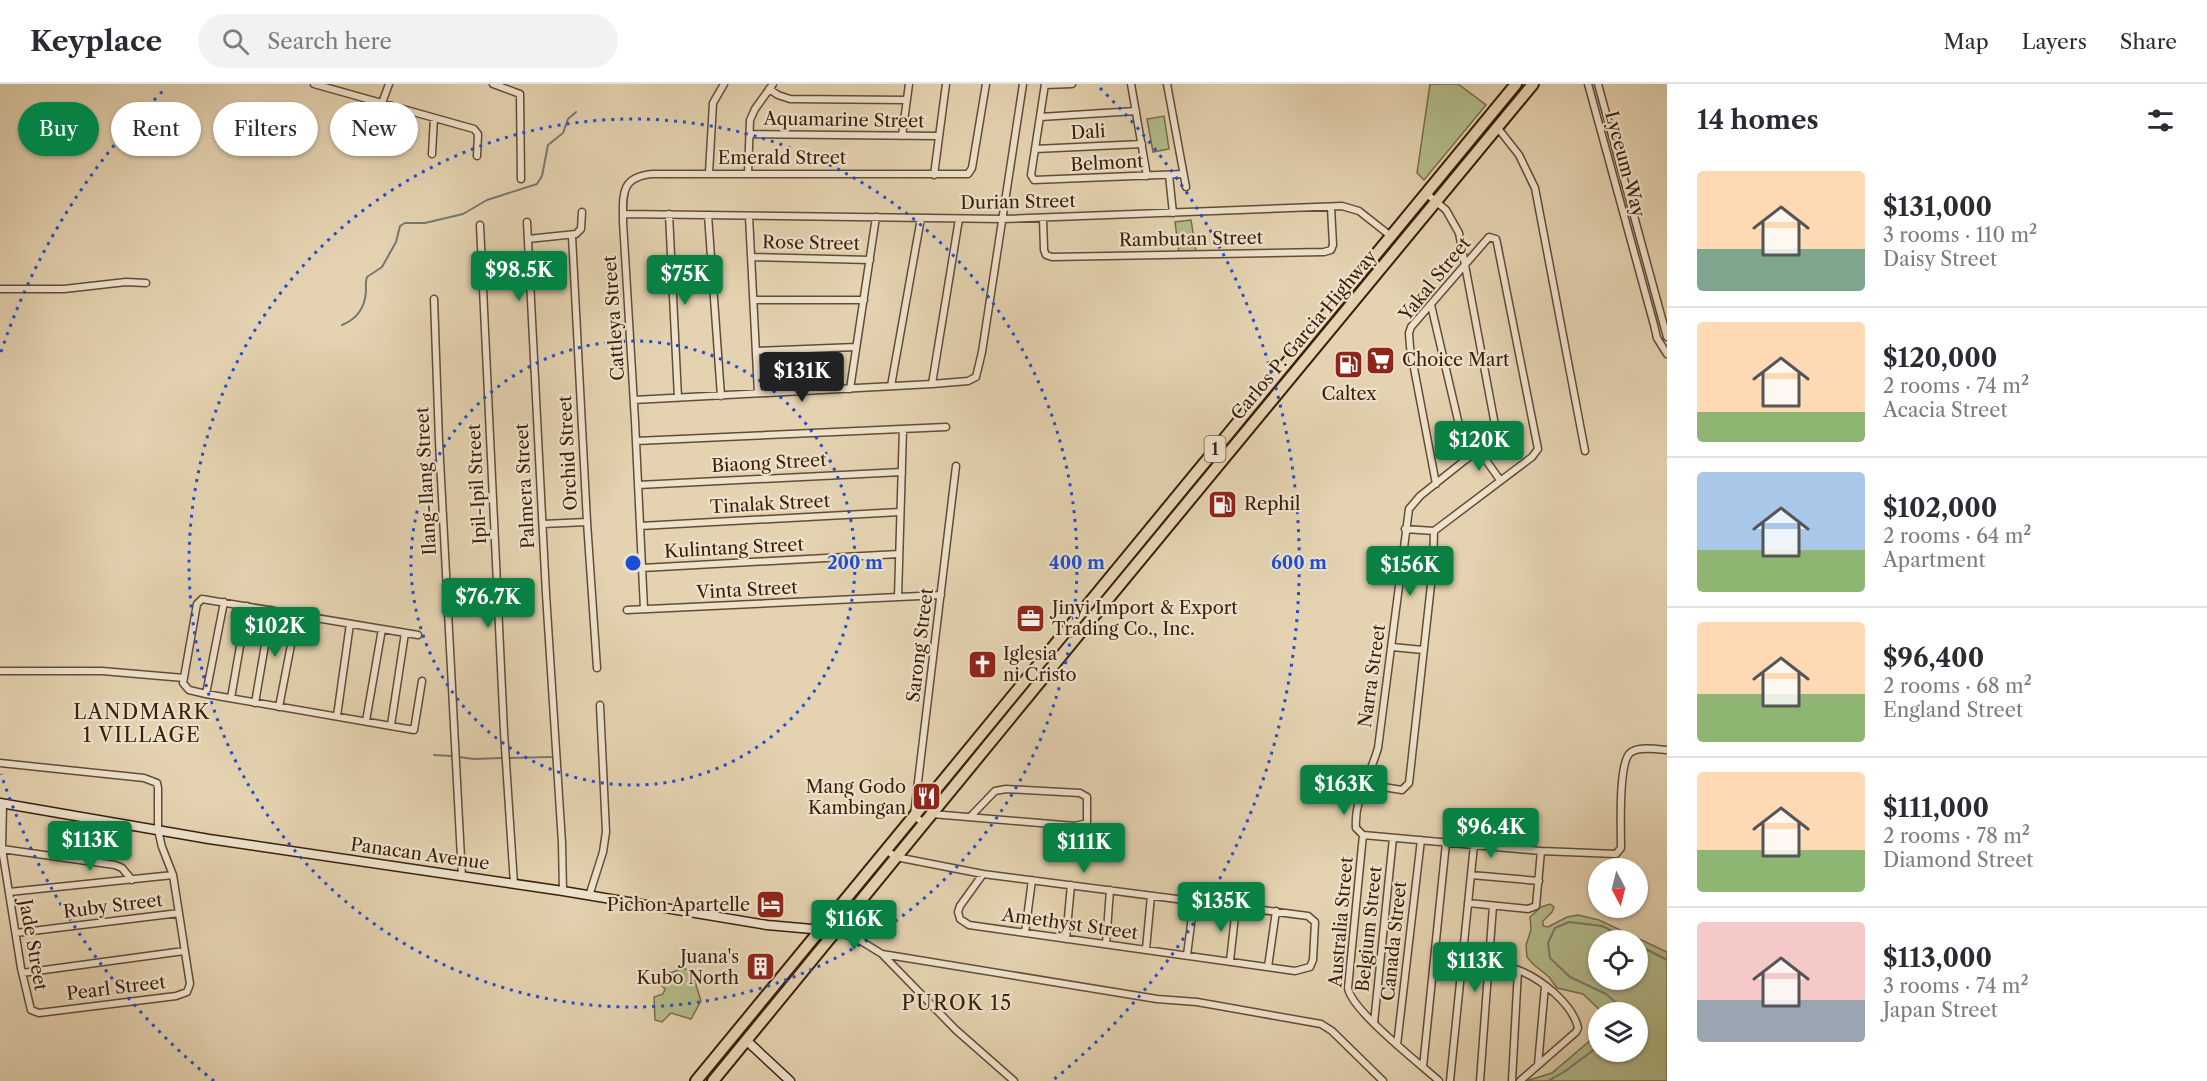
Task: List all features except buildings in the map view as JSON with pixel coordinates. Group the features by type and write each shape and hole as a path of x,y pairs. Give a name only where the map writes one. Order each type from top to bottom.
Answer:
{"highway":[{"name":"Carlos P. Garcia Highway","path":"713,1081 1533,84"},
{"name":"Carlos P. Garcia Highway","path":"696,1081 1513,88"},
{"path":"1513,88 1520,100"},
{"path":"778,981 788,989"}],"street":[{"path":"314,84 378,102"},
{"path":"382,102 389,84"},
{"path":"493,84 520,94 521,179"},
{"path":"709,173 713,103 724,84"},
{"path":"902,136 909,84"},
{"path":"934,175 946,84"},
{"name":"Emerald Street","path":"623,214 625,186 635,177 652,174 934,175 970,173 986,84"},
{"path":"634,400 932,384 968,381 978,375 1023,84"},
{"path":"1035,149 1045,85 1072,84"},
{"path":"1131,84 1147,176"},
{"path":"1167,84 1186,187"},
{"name":"Lyceum Way","path":"1588,84 1653,326 1667,354"},
{"name":"Lyceum Way","path":"1598,84 1667,336"},
{"path":"748,173 752,114 771,87 778,95 790,99 907,100"},
{"path":"1040,117 1136,111"},
{"path":"418,113 476,131 477,156"},
{"path":"432,154 434,118"},
{"path":"1497,127 1519,155 1535,188 1586,452"},
{"name":"Aquamarine Street","path":"749,134 938,136"},
{"name":"Dali","path":"1035,149 1142,144"},
{"name":"Belmont","path":"1035,149 1031,175 1036,181 1183,174"},
{"path":"1169,175 1173,213"},
{"name":"Narra Street","path":"1363,835 1357,831 1355,826 1356,808 1378,748 1409,509 1413,503 1492,438 1495,429 1466,263 1456,225 1446,210 1427,194"},
{"name":"Durian Street","path":"623,214 1002,219 1342,206 1359,211 1401,244"},
{"name":"Rambutan Street","path":"1043,218 1044,250 1046,255 1052,257 1324,252 1331,250 1333,245 1331,207"},
{"path":"528,239 572,236 579,232 582,212"},
{"name":"Cattleya Street","path":"623,214 644,609"},
{"path":"669,214 678,398"},
{"path":"708,215 721,396"},
{"path":"749,216 758,393"},
{"path":"850,388 876,217"},
{"path":"891,386 921,218"},
{"path":"932,384 959,219"},
{"name":"Palmera Street","path":"527,222 563,891"},
{"name":"Ipil-Ipil Street","path":"480,225 504,732 514,884"},
{"name":"Orchid Street","path":"572,236 586,522 597,668"},
{"name":"Yakal Street","path":"1436,484 1409,340 1411,327 1489,237 1496,239 1497,243 1538,441 1538,449 1532,457 1500,480"},
{"name":"Rose Street","path":"751,257 870,260"},
{"path":"0,289 64,289 126,282 146,283"},
{"name":"Ilang-Ilang Street","path":"434,299 439,441 462,877"},
{"path":"754,300 864,300"},
{"path":"1431,305 1467,459"},
{"path":"756,351 856,347"},
{"path":"636,441 946,427"},
{"path":"898,597 903,429"},
{"path":"1405,529 1434,531 1500,480 1478,450"},
{"name":"Sarong Street","path":"914,815 956,466"},
{"name":"Biaong Street","path":"638,485 902,472"},
{"name":"Tinalak Street","path":"640,526 900,512"},
{"path":"543,524 586,522"},
{"path":"1364,784 1399,790 1406,789 1409,783 1433,567 1434,531"},
{"name":"Kulintang Street","path":"642,568 899,554"},
{"name":"Vinta Street","path":"627,610 942,595"},
{"path":"418,635 206,599 199,601 184,686 206,694 414,730 422,681"},
{"path":"206,694 224,602"},
{"path":"231,698 248,606"},
{"path":"255,703 271,610"},
{"path":"279,707 297,614"},
{"path":"337,716 350,624"},
{"path":"366,721 382,629"},
{"path":"391,725 405,633"},
{"path":"1392,647 1423,650"},
{"path":"0,670 102,671 184,678"},
{"path":"589,896 603,852 606,832 600,705"},
{"path":"1363,835 1541,851 1616,854 1621,848 1623,773 1626,758 1637,750 1667,750"},
{"path":"0,763 151,780 157,783 158,830 162,848 173,875 184,951 22,973"},
{"path":"932,814 970,817 1080,825 1087,821 1088,800 1080,793 1006,789 990,793 970,817"},
{"name":"Panacan Avenue","path":"2,803 158,830 563,891 767,925 835,932"},
{"name":"Jade Street","path":"2,803 2,849 22,973 29,1006 33,1012 39,1013"},
{"path":"914,815 923,823"},
{"name":"Australia Street","path":"1363,835 1348,988 1352,1000 1374,1023 1439,1081"},
{"name":"Belgium Street","path":"1374,1023 1393,838"},
{"name":"Canada Street","path":"1398,1045 1420,840"},
{"path":"1423,1067 1446,843"},
{"path":"1450,1081 1474,845"},
{"path":"2,849 115,865 122,868 132,880"},
{"path":"886,850 896,857 983,874 1276,911 1268,967"},
{"path":"1468,903 1528,909 1536,906 1541,851"},
{"name":"Amethyst Street","path":"983,874 958,912 960,919 969,925 1295,971 1310,967 1313,960 1315,922 1308,916 1276,911"},
{"path":"9,892 173,875"},
{"path":"1471,875 1539,881"},
{"path":"1025,933 1032,880"},
{"path":"1066,939 1071,885"},
{"path":"1106,944 1110,890"},
{"path":"1146,949 1151,896"},
{"path":"1187,955 1194,901"},
{"path":"1480,1081 1493,906"},
{"path":"1230,961 1236,907"},
{"name":"Ruby Street","path":"16,933 179,913"},
{"path":"835,932 856,938 882,954 956,1030 1014,1081"},
{"name":"Pearl Street","path":"39,1013 176,996 187,992 189,984 184,951"},
{"path":"882,954 1157,999 1197,1002 1321,1024 1332,1031 1383,1081"},
{"path":"1461,963 1489,964 1518,970 1545,986 1565,1004 1578,1028 1520,1081"},
{"path":"1512,1081 1518,970"},
{"path":"1538,1065 1545,986"},
{"path":"746,1040 790,1081"}],"green space":[{"path":"1430,84 1458,84 1486,105 1424,180 1417,173"},
{"path":"1164,116 1169,149 1153,152 1147,119"},
{"path":"1191,220 1196,251 1179,253 1175,222"},
{"path":"1550,904 1554,907 1543,921 1543,926 1548,927 1567,917 1578,915 1599,920 1620,930 1588,930 1588,990 1648,990 1648,943 1667,952 1667,1081 1526,1081 1552,1073 1588,1042 1588,1062 1648,1062 1648,1002 1591,1002 1583,994 1557,988 1549,977 1527,957 1526,945 1531,930 1530,917 1541,907"},
{"path":"683,968 692,972 701,1001 691,1019 671,1013 662,1022 655,1020 654,997 663,994 665,989 659,983 659,974"}],"waterway":[{"path":"342,325 352,320 362,308 367,277 382,267 396,242 400,226 405,223 425,223 463,214 487,200 537,184 542,176 548,145 563,133 568,119 576,112"},
{"path":"434,755 452,756"},
{"path":"459,757 502,758"},
{"path":"509,758 551,757"},
{"path":"1588,986 1570,977 1550,958 1548,943 1555,928 1569,922 1602,926 1610,930"},
{"path":"1648,950 1667,960"},
{"path":"1598,990 1615,1002"},
{"path":"1548,1081 1588,1054"}],"place":[{"name":"Choice Mart","path":"1381,360"},
{"name":"Caltex","path":"1349,365"},
{"name":"Rephil","path":"1223,504"},
{"name":"Jinyi Import & Export Trading Co., Inc.","path":"1031,618"},
{"name":"Iglesia ni Cristo","path":"982,664"},
{"name":"Mang Godo Kambingan","path":"927,797"},
{"name":"Pichon Apartelle","path":"771,905"},
{"name":"Juana's Kubo North","path":"760,967"}],"district":[{"name":"LANDMARK 1 VILLAGE","path":"142,724"},
{"name":"PUROK 15","path":"957,1003"}]}
